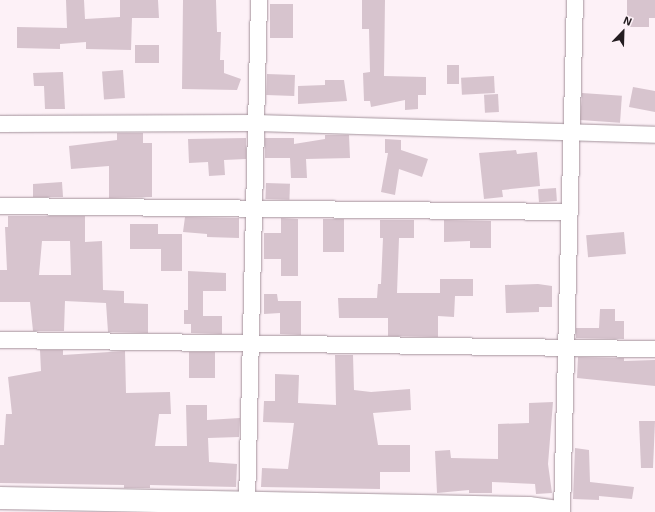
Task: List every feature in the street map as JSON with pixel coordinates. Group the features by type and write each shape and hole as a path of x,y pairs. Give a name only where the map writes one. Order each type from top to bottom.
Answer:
{"main road":[{"path":"0,498 247,503 330,508 529,508 556,512"}],"street":[{"path":"247,503 259,0"},
{"path":"562,512 575,0"},
{"path":"0,124 256,123 572,130 655,134"},
{"path":"0,206 570,212"},
{"path":"0,340 655,349"}],"building":[{"path":"66,0 84,0 85,19 120,17 120,0 158,0 159,18 132,18 131,50 86,49 86,42 60,44 60,49 17,48 17,27 67,28"},
{"path":"183,0 216,0 217,32 221,32 220,60 224,60 224,73 241,79 237,90 182,89"},
{"path":"362,0 385,0 384,76 426,77 426,95 418,95 418,109 405,110 405,100 371,107 370,101 364,101 363,73 370,72 369,29 362,29"},
{"path":"627,0 655,0 655,18 649,18 649,27 627,27"},
{"path":"270,4 293,4 293,38 270,38"},
{"path":"135,45 159,45 159,63 135,63"},
{"path":"447,65 459,65 459,84 447,84"},
{"path":"123,70 125,98 104,99 102,71"},
{"path":"63,72 65,109 45,109 44,86 34,86 33,73"},
{"path":"267,74 295,75 294,96 266,95"},
{"path":"494,76 495,93 462,95 461,78"},
{"path":"325,80 344,80 347,101 298,104 298,86 325,85"},
{"path":"633,87 655,91 655,112 629,107"},
{"path":"582,93 622,96 620,123 580,120"},
{"path":"498,94 499,112 485,113 484,95"},
{"path":"117,133 143,133 143,143 152,143 152,197 109,198 109,166 71,169 69,146 117,140"},
{"path":"325,135 349,135 350,158 306,159 307,178 291,178 290,158 265,158 265,138 294,138 294,144 325,139"},
{"path":"246,138 246,159 224,160 225,175 209,176 208,162 189,163 188,139"},
{"path":"385,139 401,140 401,150 428,159 422,177 399,169 395,195 381,192 388,153 385,153"},
{"path":"516,150 517,154 537,152 540,186 502,190 503,197 484,199 479,153"},
{"path":"62,182 63,197 33,197 33,184"},
{"path":"266,183 290,184 289,200 265,199"},
{"path":"556,188 557,201 539,202 538,189"},
{"path":"8,216 85,216 85,242 102,241 103,290 124,291 124,303 148,304 148,333 108,332 106,303 65,301 64,331 33,331 30,302 0,302 0,270 7,270 5,227 8,227","holes":["42,241 70,241 71,275 39,275"]},
{"path":"185,217 239,218 239,238 207,237 207,234 183,232"},
{"path":"281,218 298,219 298,276 281,276 281,259 264,259 264,233 281,233"},
{"path":"323,219 344,219 344,252 323,252"},
{"path":"380,220 414,220 414,238 399,238 397,293 440,293 440,279 473,279 473,296 455,296 454,317 438,316 438,337 388,336 388,318 339,318 338,298 377,298 378,284 381,284 383,238 380,238"},
{"path":"444,220 491,221 491,248 470,248 470,241 444,242"},
{"path":"130,224 158,224 158,234 182,234 182,271 161,271 161,249 130,249"},
{"path":"624,232 626,254 588,257 586,235"},
{"path":"188,271 226,273 226,291 203,291 203,316 222,316 222,334 191,333 191,324 184,324 184,310 188,310"},
{"path":"538,284 552,286 552,307 539,307 539,312 506,313 505,285"},
{"path":"264,294 277,294 278,301 301,301 301,335 280,334 280,313 264,314"},
{"path":"600,309 615,309 615,321 624,321 624,339 576,338 576,328 599,328"},
{"path":"40,350 63,350 63,355 125,351 126,393 170,392 171,414 159,414 155,446 187,446 186,405 207,405 207,420 240,418 239,437 208,438 209,462 237,464 236,487 150,485 150,488 124,488 124,485 0,483 0,445 4,445 6,414 12,414 8,377 41,371"},
{"path":"189,352 215,352 215,378 189,378"},
{"path":"335,355 353,355 354,390 371,392 410,389 411,410 373,413 378,445 410,445 410,472 380,472 380,489 261,487 262,468 288,469 294,423 263,422 264,401 275,401 275,374 299,375 298,403 336,405"},
{"path":"578,357 624,358 624,361 655,360 655,386 577,378"},
{"path":"553,402 548,464 552,493 536,494 535,484 492,482 492,493 469,493 469,490 437,493 435,451 450,450 451,458 498,459 498,424 529,423 529,403"},
{"path":"639,421 655,421 653,468 641,468"},
{"path":"575,448 589,450 590,482 634,487 632,499 599,496 599,500 573,499"}]}
